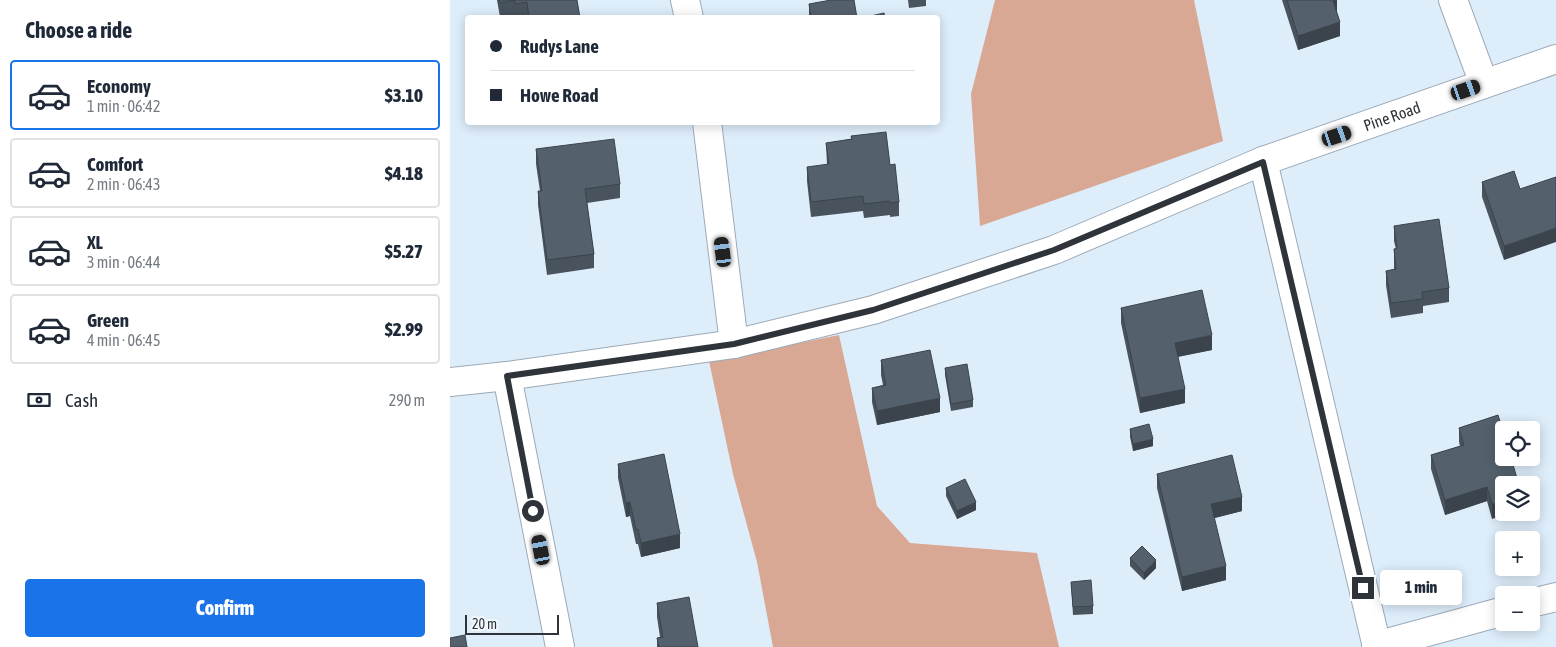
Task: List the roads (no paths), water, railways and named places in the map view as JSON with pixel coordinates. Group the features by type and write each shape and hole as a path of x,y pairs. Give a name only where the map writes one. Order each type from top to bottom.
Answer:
{"street":[{"path":"685,0 688,15"},
{"path":"1453,0 1484,84"},
{"name":"Pine Road","path":"450,382 507,376 734,344 873,310 1054,250 1263,162 1556,59"},
{"path":"706,125 734,344"},
{"path":"1263,162 1376,646 1495,613"},
{"path":"507,376 560,647"},
{"path":"1540,601 1556,597"}]}
